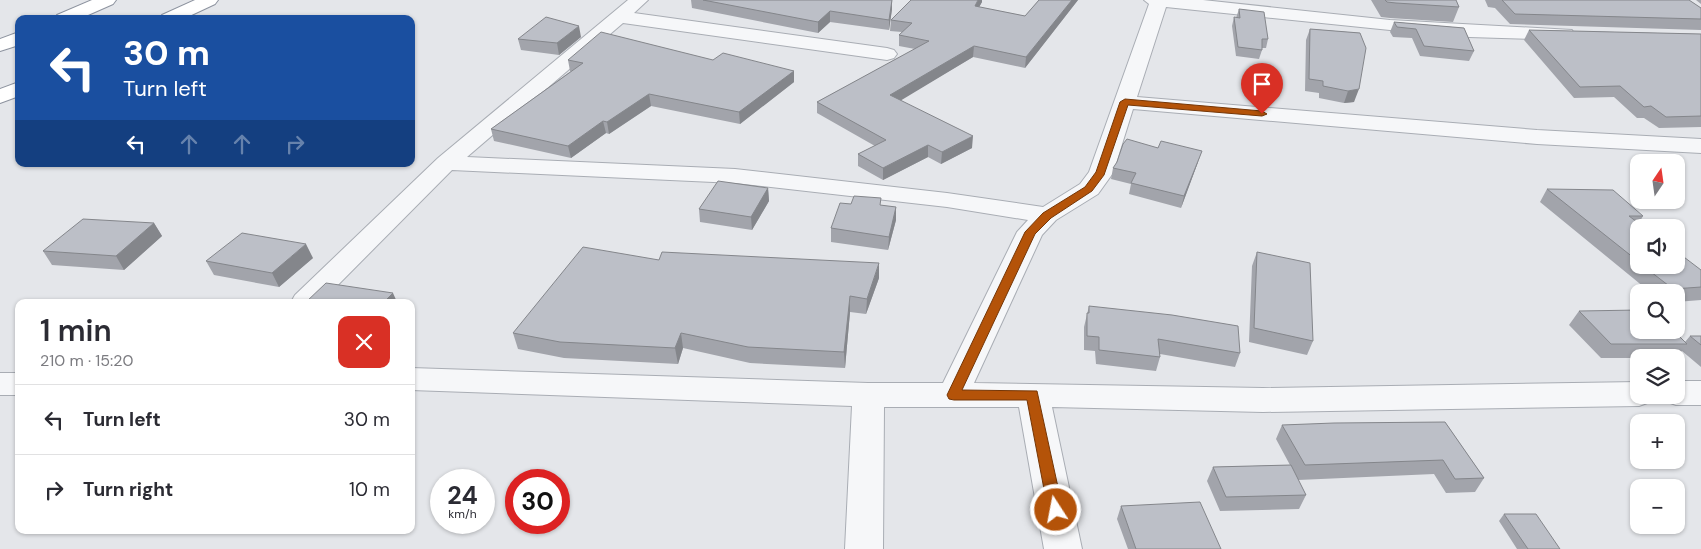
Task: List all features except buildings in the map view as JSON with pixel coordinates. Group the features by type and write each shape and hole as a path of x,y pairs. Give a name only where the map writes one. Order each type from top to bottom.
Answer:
{"highway":[{"path":"72,15 108,0"},
{"path":"177,15 209,0"},
{"path":"0,46 15,40"},
{"path":"0,97 15,90"}],"street":[{"path":"308,299 446,164 622,17 639,0"},
{"path":"954,395 1030,232 1047,215 1089,189 1101,173 1157,0 1390,25 1469,31 1583,35"},
{"path":"622,17 887,54"},
{"path":"1125,102 1537,137 1701,146"},
{"path":"446,164 735,176 947,200 1047,215"},
{"path":"415,379 868,395 1033,395 1264,400 1630,394"},
{"path":"0,384 15,384"},
{"path":"1685,393 1701,393"},
{"path":"864,549 868,395"},
{"path":"1033,395 1063,549"}],"route":[{"path":"1056,510 1033,395 954,395 1030,232 1047,215 1089,189 1101,173 1125,102 1262,114"}]}
